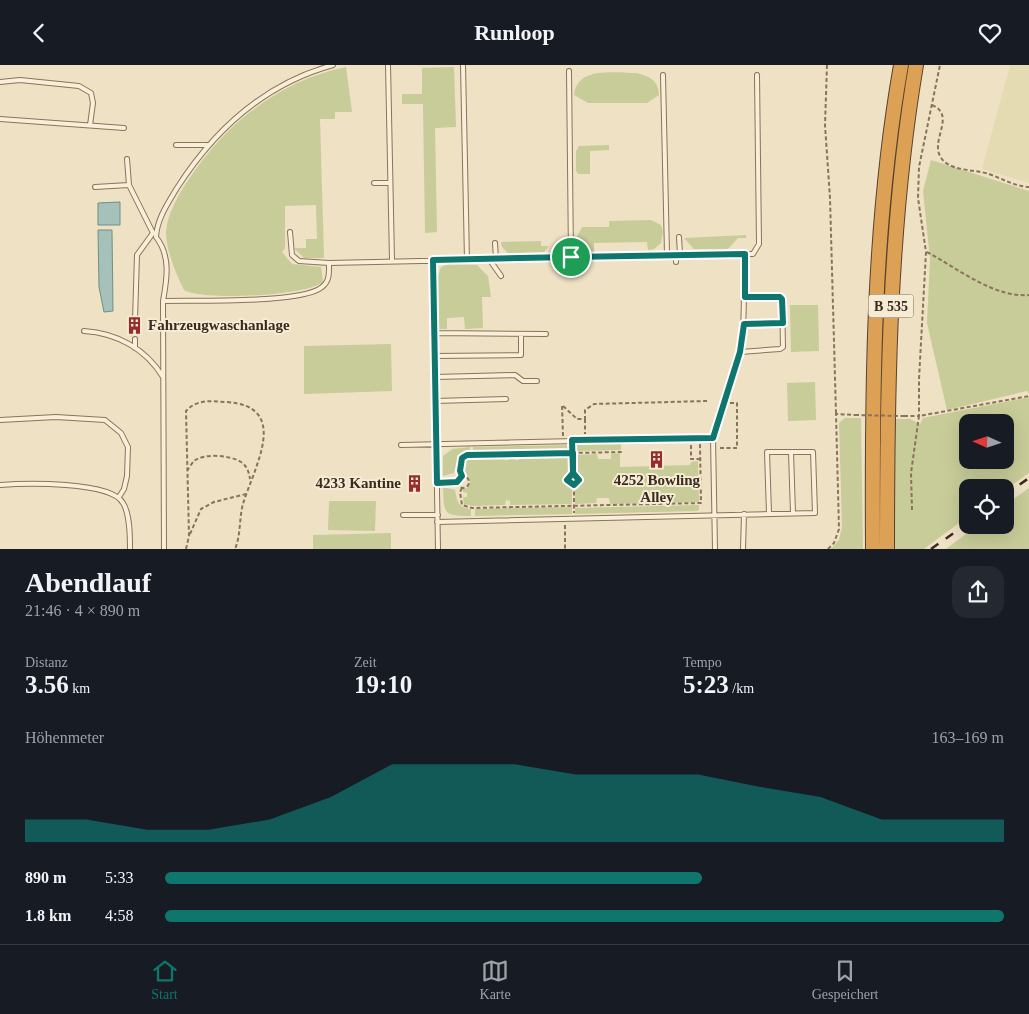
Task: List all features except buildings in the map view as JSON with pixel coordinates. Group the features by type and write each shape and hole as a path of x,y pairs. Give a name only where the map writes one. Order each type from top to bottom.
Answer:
{"highway":[{"name":"B 535","path":"873,549 874,354 880,247 901,65"},
{"name":"B 535","path":"887,549 889,329 896,221 916,65"}],"lane":[{"path":"156,237 159,220 190,168 207,145 226,125 264,95 289,82 334,65"},
{"path":"388,65 392,260"},
{"path":"463,65 467,260"},
{"path":"569,71 571,257"},
{"path":"663,75 662,123 667,254"},
{"path":"290,232 292,255 299,261 329,263 392,260 753,253 759,244 757,75"},
{"path":"0,82 20,80 79,86 86,89 91,93 93,103 90,125"},
{"path":"262,89 264,95"},
{"path":"0,119 124,128"},
{"path":"569,123 575,123"},
{"path":"176,145 207,145"},
{"path":"127,159 129,185 152,233 166,255 163,301 164,549"},
{"path":"374,183 390,183"},
{"path":"95,187 129,185"},
{"path":"570,200 576,200"},
{"path":"135,320 137,255 152,233"},
{"path":"676,262 679,237"},
{"path":"495,243 496,259"},
{"path":"715,549 713,438 740,352 744,324 745,254"},
{"path":"489,259 501,276"},
{"path":"433,260 438,549"},
{"path":"163,301 292,297 321,288 328,281 329,263"},
{"path":"740,352 780,349 783,347 782,299 780,297 745,297"},
{"path":"744,324 783,323"},
{"path":"84,331 103,332 135,348 147,357 163,379"},
{"path":"434,333 546,334"},
{"path":"434,356 521,355 521,334"},
{"path":"135,339 135,348"},
{"path":"435,377 515,375 523,381 537,381"},
{"path":"435,401 506,399"},
{"path":"0,420 56,417 106,420 121,433 128,447 127,476 124,489 119,497"},
{"path":"401,445 713,438"},
{"path":"437,521 815,513 813,452 766,452 769,513"},
{"path":"791,452 793,513"},
{"path":"0,485 60,485 112,493 119,497 124,504 130,549"},
{"path":"743,549 744,514"},
{"path":"403,515 438,515"}],"path":[{"path":"827,65 825,125 830,198 839,529 834,543 828,549"},
{"path":"912,510 911,473 919,416 919,379 926,251 918,199 919,167 940,65"},
{"path":"932,105 940,109 943,114 938,150 940,157 953,166 989,173 1014,185 1029,187"},
{"path":"926,251 994,289 1020,296 1029,295"},
{"path":"836,414 919,416 1029,396"},
{"path":"189,536 186,411 192,403 206,401 242,403 258,413 265,431 263,452 246,494 235,549"},
{"path":"585,440 584,410 594,404 708,401"},
{"path":"713,447 737,448 738,403 723,404"},
{"path":"563,441 562,405 577,419 585,419"},
{"path":"691,438 691,459 700,459"},
{"path":"462,476 466,476 469,482 462,488 460,502 465,507 701,503 700,438"},
{"path":"572,440 573,473 579,480 574,485 574,518"},
{"path":"437,483 457,482 462,476 460,464 462,458 467,455 622,452"},
{"path":"187,472 194,461 203,456 222,457 241,462 249,471 250,481"},
{"path":"573,473 567,480 574,485"},
{"path":"457,482 462,488"},
{"path":"186,549 189,536 201,509 214,502 246,494"},
{"path":"565,518 565,549"}],"shaded area":[{"path":"1010,65 1029,65 1029,183 982,169"}],"green space":[{"path":"346,67 352,112 335,112 335,119 320,119 324,258 304,258 294,248 306,248 306,239 317,239 316,205 285,206 285,248 282,252 292,264 321,267 323,282 313,287 277,294 232,296 195,293 184,290 170,254 166,232 171,211 189,179 220,140 256,107 298,83"},
{"path":"454,67 456,127 435,128 437,232 425,233 423,104 402,104 402,94 422,94 422,68"},
{"path":"608,72 637,73 649,78 657,86 659,95 647,103 588,103 574,95 582,79 589,75"},
{"path":"609,145 609,150 590,151 590,174 578,174 576,171 576,151 579,146"},
{"path":"931,160 1029,191 1029,394 1027,391 947,410 927,323 930,259 923,191"},
{"path":"651,220 661,225 663,232 661,243 654,249 648,250 647,242 594,243 594,252 585,250 578,242 577,237 582,227 609,227 609,221"},
{"path":"746,235 746,238 738,238 728,249 694,249 684,238"},
{"path":"541,241 541,246 549,246 544,252 508,253 502,247 501,242"},
{"path":"448,264 477,265 488,276 491,297 482,297 483,328 465,329 464,317 447,318 447,329 438,329 436,282 441,267"},
{"path":"790,305 818,305 819,351 791,352"},
{"path":"391,344 392,391 304,394 304,346"},
{"path":"815,382 816,420 788,421 787,383"},
{"path":"1029,397 1029,473 1014,484 1014,479 959,479 959,523 924,549 893,549 892,419 910,419 920,424 923,418"},
{"path":"845,418 861,418 863,549 831,549 839,540 842,527 839,423"},
{"path":"621,443 621,450 575,451 574,445"},
{"path":"571,445 571,452 473,454 473,447"},
{"path":"470,447 470,452 458,458 454,473 443,476 443,456 452,449"},
{"path":"620,453 620,467 690,465 691,462 698,461 699,502 610,504 609,498 597,498 596,503 575,504 575,486 580,480 580,475 575,472 575,455 597,454 598,459 611,459 611,454"},
{"path":"510,455 515,455 515,460 519,460 520,455 571,455 571,472 566,477 566,481 572,487 572,504 510,505 510,501 506,500 505,505 473,506 464,504 463,497 467,497 467,493 463,492 463,489 468,488 470,482 468,476 463,474 466,466 462,466 467,456 505,456 505,460 509,460"},
{"path":"443,487 455,490 459,503 463,507 471,509 471,516 455,515 447,512 444,503"},
{"path":"1029,488 1029,549 946,549 966,534 1014,534 1014,499"},
{"path":"329,501 376,501 375,531 328,530"},
{"path":"699,505 699,510 696,511 575,514 575,508"},
{"path":"572,507 572,514 475,516 475,509"},
{"path":"391,533 391,549 313,549 313,535"}],"water":[{"path":"120,202 120,225 98,225 98,203"},
{"path":"98,230 112,230 113,311 104,312 99,287"}],"railway":[{"path":"1014,489 1029,478"},
{"path":"931,549 959,529"}],"place":[{"name":"Fahrzeugwaschanlage","path":"134,325"},
{"name":"4252 Bowling Alley","path":"657,459"},
{"name":"4233 Kantine","path":"415,483"}],"route":[{"path":"571,257 433,260 437,483 457,482 459,477 462,476 460,471 462,458 467,455 573,453 573,473 567,480 570,485 577,485 579,480 576,474 573,473 573,453 572,440 713,438 716,422 740,352 744,324 783,323 782,299 780,297 745,297 745,254 571,257"}]}
